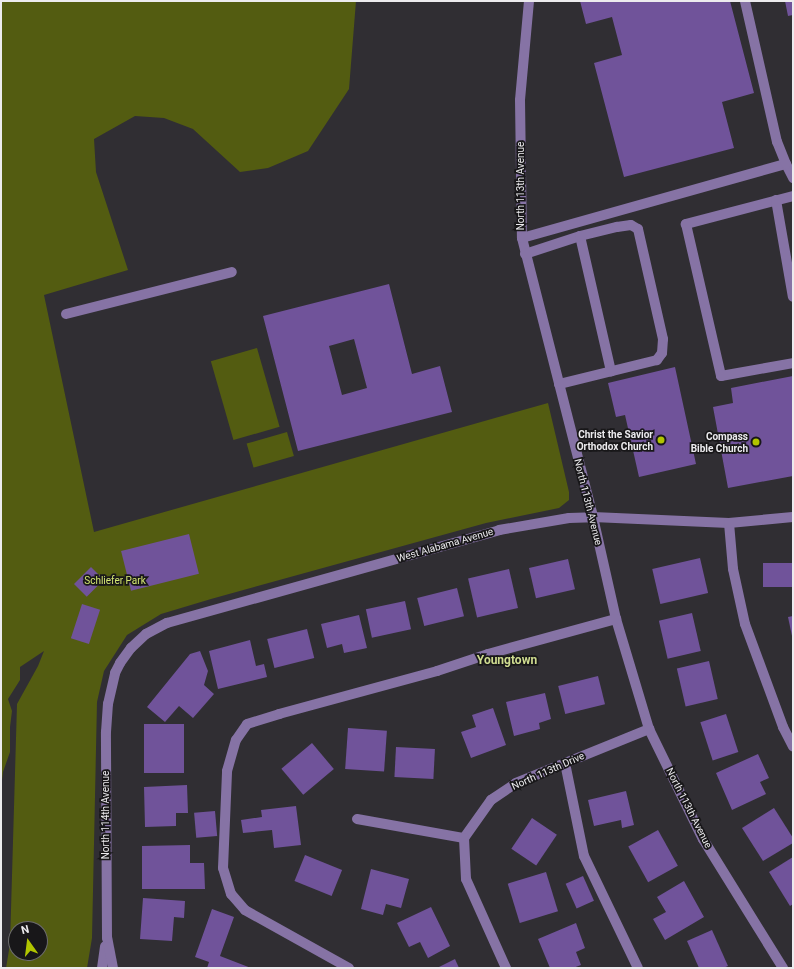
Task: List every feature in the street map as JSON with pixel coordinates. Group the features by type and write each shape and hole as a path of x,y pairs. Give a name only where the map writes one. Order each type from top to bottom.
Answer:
{"street":[{"name":"North 113th Avenue","path":"530,1 520,100 522,238 616,619 650,729 702,839 783,968"},
{"path":"745,1 778,142 793,178"},
{"path":"522,238 786,164"},
{"path":"793,196 686,224 721,376 793,363"},
{"path":"776,200 793,297"},
{"path":"525,254 580,236 631,225 638,229 663,339 662,353 657,360 559,384"},
{"path":"580,236 611,371"},
{"path":"66,314 232,272"},
{"name":"West Alabama Avenue","path":"120,663 131,648 146,634 167,623 499,530 569,518 592,517 729,522 793,517"},
{"path":"729,522 733,569 745,624 783,727 793,747"},
{"path":"349,968 245,910 231,894 223,868 227,771 236,740 248,724 279,714 429,673 488,654 616,619"},
{"name":"North 114th Avenue","path":"113,968 107,938 106,732 111,688 120,663"},
{"name":"North 113th Drive","path":"464,838 491,800 516,783 650,729"},
{"path":"565,763 584,856 638,968"},
{"path":"357,819 464,838 466,879 506,968"},
{"path":"102,968 107,938"}],"green space":[{"name":"Schliefer Park","path":"1,1 356,1 349,89 308,151 268,168 240,172 193,129 164,118 135,116 94,139 96,172 128,270 44,295 94,532 548,403 569,492 569,500 559,508 486,523 161,614 127,635 104,671 97,702 92,938 87,968 6,968 8,956 8,961 48,961 48,921 11,921 17,704 38,666 44,651 20,667 20,680 8,699 12,711 10,727 10,752 3,772 1,788"},
{"path":"257,348 280,427 233,440 211,361"},
{"path":"287,432 294,456 254,468 247,444"}],"building":[{"path":"580,1 730,1 754,93 722,102 734,148 624,177 594,63 622,55 612,17 586,24"},
{"path":"785,1 793,1 793,15 788,16"},
{"path":"389,284 412,374 440,366 452,412 298,451 263,316","holes":["354,339 367,388 342,395 329,346"]},
{"name":"Christ the Savior Orthodox Church","path":"675,367 696,464 639,477 625,415 616,417 608,383"},
{"name":"Compass Bible Church","path":"793,376 793,476 728,488 713,407 733,403 731,388"},
{"path":"189,534 199,574 131,591 121,551"},
{"path":"700,558 708,593 660,604 652,569"},
{"path":"568,559 575,589 536,598 529,568"},
{"path":"763,563 793,563 793,587 763,587"},
{"path":"91,567 104,580 87,597 74,584"},
{"path":"509,569 518,608 477,617 468,578"},
{"path":"457,588 464,616 424,626 417,598"},
{"path":"405,601 411,629 372,638 366,609"},
{"path":"82,604 100,610 89,644 71,638"},
{"path":"692,613 701,651 668,659 659,621"},
{"path":"359,615 367,648 344,653 342,644 327,648 321,624"},
{"path":"793,616 793,636 792,636 788,617"},
{"path":"307,629 314,658 274,668 267,639"},
{"path":"250,640 256,666 264,664 267,677 218,689 209,651"},
{"path":"200,651 208,671 204,685 214,694 193,718 179,706 165,722 147,707 190,654"},
{"path":"709,661 718,699 686,706 677,668"},
{"path":"598,676 605,704 565,714 558,686"},
{"path":"545,693 551,719 539,723 540,729 514,736 506,702"},
{"path":"493,708 506,745 471,758 461,732 476,727 472,715"},
{"path":"726,714 738,752 713,760 700,722"},
{"path":"144,724 184,724 184,773 144,773"},
{"path":"348,728 387,731 384,772 345,769"},
{"path":"312,743 334,769 303,795 281,769"},
{"path":"396,747 435,749 433,779 394,777"},
{"path":"758,754 769,778 760,782 766,794 732,810 716,773"},
{"path":"187,785 188,813 176,813 176,826 145,827 144,787"},
{"path":"626,791 634,825 622,828 621,820 594,826 588,800"},
{"path":"296,806 301,845 274,848 272,830 243,833 241,820 262,817 261,810"},
{"path":"774,808 793,838 793,843 763,861 742,828"},
{"path":"215,811 217,836 196,838 194,813"},
{"path":"532,818 557,835 536,865 511,849"},
{"path":"658,830 678,866 648,882 628,846"},
{"path":"190,845 190,863 204,863 205,889 142,889 142,846"},
{"path":"305,855 342,870 332,896 295,881"},
{"path":"793,857 793,904 790,906 769,872"},
{"path":"371,869 409,879 401,908 386,904 383,915 361,909"},
{"path":"546,872 558,911 520,923 508,884"},
{"path":"583,876 594,901 577,908 566,884"},
{"path":"684,881 704,917 665,940 653,919 666,912 657,897"},
{"path":"143,898 185,901 184,918 174,917 172,941 140,939"},
{"path":"431,907 450,946 428,958 420,942 409,947 397,923"},
{"path":"212,909 234,917 220,956 251,968 207,968 209,962 195,957"},
{"path":"576,923 585,948 576,952 581,965 573,968 550,968 538,939"},
{"path":"712,930 728,966 723,968 699,968 687,941"},
{"path":"455,959 459,968 437,968"}],"place":[{"name":"Christ the Savior Orthodox Church","path":"661,440"},
{"name":"Compass Bible Church","path":"756,442"}],"district":[{"name":"Youngtown","path":"507,661"}]}
